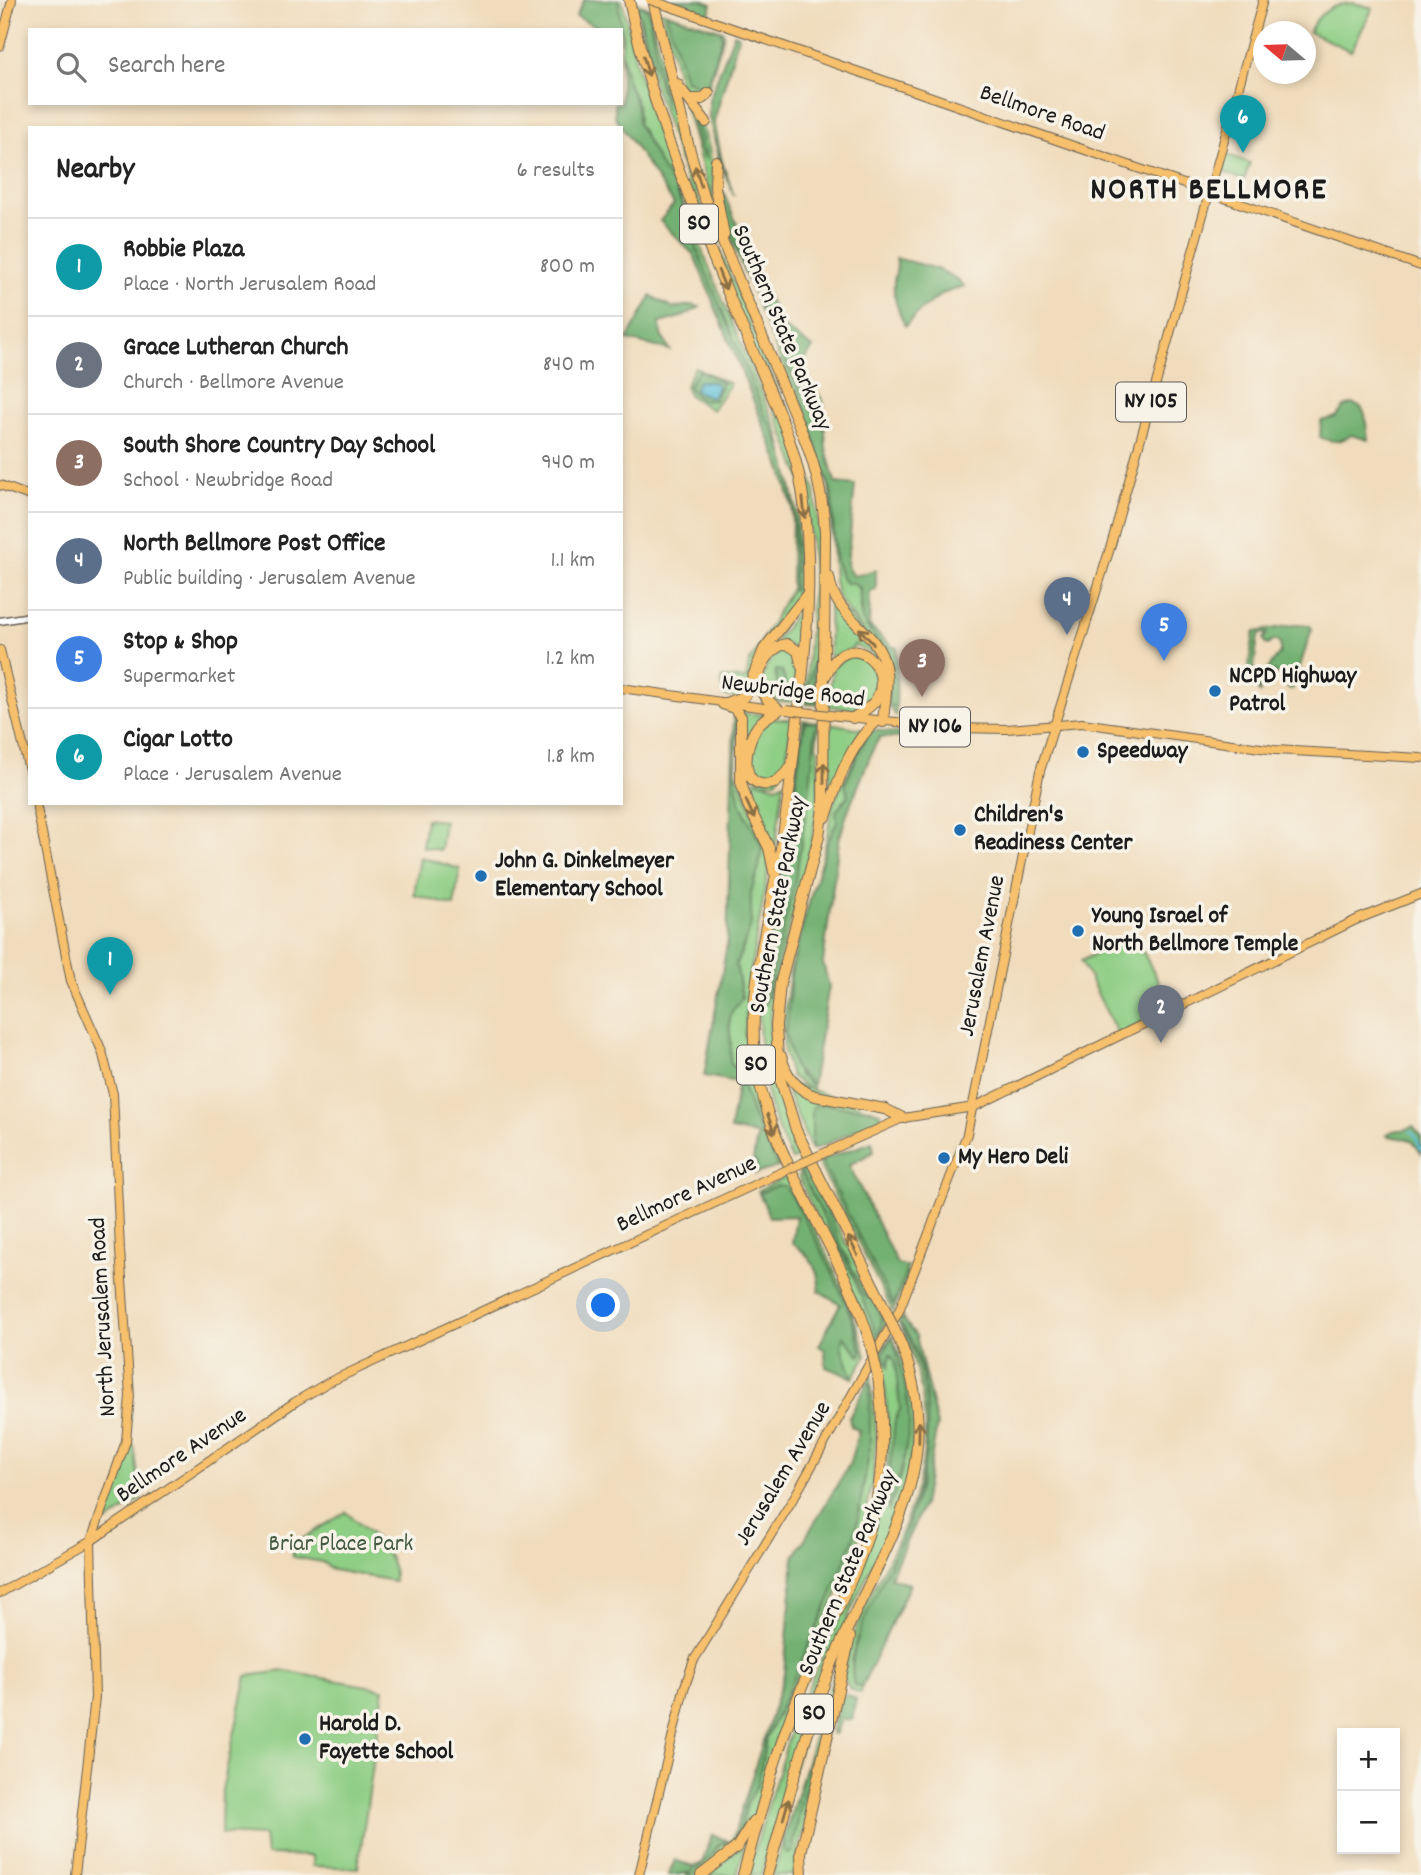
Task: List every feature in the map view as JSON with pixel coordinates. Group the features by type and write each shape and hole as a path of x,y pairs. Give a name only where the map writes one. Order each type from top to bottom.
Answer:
{"highway":[{"name":"Southern State Parkway","path":"629,0 653,95 684,186 796,462 805,515 808,621 792,767 754,1017 754,1044 761,1090 777,1139 852,1292 870,1342 878,1377 883,1440 872,1520 855,1572 799,1693 743,1875"},
{"name":"Southern State Parkway","path":"652,0 702,192 812,459 823,505 823,808 780,984 776,1026 779,1075 789,1112 813,1167 901,1344 916,1393 919,1423 918,1452 905,1504 822,1690 767,1875"},
{"path":"669,66 679,89 706,122"},
{"path":"689,99 702,99 709,93"},
{"path":"716,161 730,263"},
{"path":"811,864 838,784 863,733 880,721 886,677 884,659 839,606 830,585 825,557"},
{"path":"723,704 745,696 764,649 808,593"},
{"path":"792,767 779,781 769,785 762,784 751,777 746,765 747,749 755,729 782,710 764,696 760,687 759,677 768,658 777,647 793,646 798,651 803,673"},
{"path":"824,682 832,663 843,653 855,651 872,659 879,676 878,693 871,705 853,718"},
{"path":"723,704 734,708 741,717 741,782 748,804 769,848 775,874"},
{"path":"776,1026 785,1070 802,1090 815,1096 885,1109 903,1118"},
{"path":"802,1875 801,1853 844,1656 867,1601 880,1559"},
{"path":"701,1875 737,1847 747,1834 769,1767 783,1739"}],"main road":[{"path":"0,47 12,0"},
{"name":"Bellmore Road","path":"652,0 1209,191 1421,267"},
{"name":"Jerusalem Avenue","path":"639,1875 694,1660 803,1481 899,1311 951,1178 974,1107 1033,799 1111,545 1263,0"},
{"path":"0,485 28,495"},
{"path":"0,650 28,766"},
{"name":"Newbridge Road","path":"623,688 723,704 962,729 1007,729 1082,723 1275,750 1421,758"},
{"name":"North Jerusalem Road","path":"36,805 71,981 102,1051 115,1108 118,1227 130,1411 123,1451 91,1541 95,1698 75,1875"},
{"name":"Bellmore Avenue","path":"0,1593 91,1541 284,1409 327,1383 539,1283 903,1118 974,1107 1348,924 1421,894"}],"street":[{"path":"0,621 28,616"}],"green space":[{"path":"584,0 618,0 621,28 599,28 576,16"},
{"path":"618,0 622,0 636,63 655,127 693,229 779,435 784,456 698,252 675,186 663,171 638,124 637,104 623,61 623,28"},
{"path":"672,0 701,0 712,4 709,14"},
{"path":"635,2 649,7 674,114 697,194 802,449 815,492 818,529 818,705 805,704 813,573 807,494 691,194 653,81"},
{"path":"1354,3 1373,8 1351,51 1316,35 1317,19 1327,10"},
{"path":"636,4 648,9 666,108"},
{"path":"661,11 723,31 708,88 699,97 691,97 680,83"},
{"path":"666,13 721,31 722,38 708,83 704,87 685,80"},
{"path":"734,34 739,35 714,121 722,161 734,196 720,162 709,118 709,100"},
{"path":"623,61 637,105 638,124 663,171 675,186 698,252 784,456 793,501 794,591 791,589 792,507 782,470 694,255 660,221 674,204 615,117 615,105 623,105"},
{"path":"682,95 699,120 708,144 713,199 711,199"},
{"path":"691,115 697,121 707,160 699,149"},
{"path":"1225,154 1250,163 1244,180 1220,171"},
{"path":"720,191 725,193 726,199 722,197 727,220 755,295 798,389 832,494 835,557 841,577 859,590 863,622 888,659 888,703 896,708 896,716 886,702 887,663 838,597 834,581 829,487 811,435 724,223"},
{"path":"722,196 726,199 780,325 813,348 799,368 823,400 826,448 835,483 855,485 847,565 854,576 876,570 876,590 870,591 869,626 891,646 897,648 896,708 888,703 890,670 887,655 863,621 860,588 854,583 846,583 841,577 835,557 832,494 798,389 755,295 727,220"},
{"path":"896,258 941,271 964,286 942,294 905,326 894,293"},
{"path":"651,296 673,308 691,305 700,307 684,316 660,323 661,335 670,350 627,340"},
{"path":"695,367 730,384 712,410 690,396 685,386"},
{"path":"699,370 723,382 714,400 698,398 688,386"},
{"path":"1352,404 1361,407 1365,414 1368,440 1351,435 1336,441 1320,437 1321,421 1336,417 1344,407"},
{"path":"785,459 797,511 799,595 747,685 737,698 723,696 722,678 746,679 749,663 791,589 794,590 792,500"},
{"path":"831,595 874,647 883,668 870,653 854,645 853,648 830,658"},
{"path":"802,604 800,650 777,640"},
{"path":"1309,625 1312,629 1293,688 1290,690 1280,675 1267,670 1280,653 1280,643 1273,640 1268,645 1265,644 1263,639 1267,633 1258,637 1254,666 1262,676 1259,682 1260,694 1248,672 1254,632"},
{"path":"817,637 814,673 816,702 806,702"},
{"path":"786,647 797,657 793,702 778,701 771,695 769,697 761,688 768,663"},
{"path":"853,653 865,658 872,665 876,677 873,696 865,705 857,708 827,706 833,667"},
{"path":"775,670 782,671 786,696 778,690"},
{"path":"741,713 765,715 758,720 748,779 777,786 784,782 774,856 743,783"},
{"path":"734,716 738,716 736,771 768,854 768,872 748,987 746,1033 752,1082 782,1165 778,1167 753,1116 742,1082 730,1061 730,1018 742,998 736,964 744,946 751,892 762,846 740,803 734,772 737,722"},
{"path":"734,716 737,722 734,772 740,803 762,846 751,892 751,926 736,964 742,998 730,1018 730,1061 742,1082 753,1116 778,1167 755,1174 757,1163 753,1161 757,1135 730,1130 738,1082 704,1076 727,944"},
{"path":"770,719 792,719 785,767 776,781 761,782 749,770 751,748 758,730"},
{"path":"803,720 819,722 816,747 817,808 805,870 780,960 770,1022 770,1054 774,1080 802,1156 792,1160 776,1124 766,1090 759,1015"},
{"path":"805,722 816,722 810,787 795,882 765,1006 774,925"},
{"path":"828,723 862,729 831,790 830,787"},
{"path":"875,730 917,736 920,739 880,737 847,813 839,840 823,963 829,986 812,1086 794,1068 785,1033 791,974 819,870 837,823 836,811 848,796 845,784 868,732"},
{"path":"867,731 848,796 842,802 785,1033 798,1075 812,1086 813,1092 791,1076 784,1052 783,1026 790,971 825,847 833,804"},
{"path":"426,819 444,821 440,850 422,847"},
{"path":"420,857 460,869 454,906 414,895"},
{"path":"1134,934 1172,1008 1118,1035 1081,961"},
{"path":"785,1077 792,1084 874,1110 812,1108 812,1151 788,1094"},
{"path":"818,1104 874,1110 881,1114 881,1118 812,1151 812,1108"},
{"path":"1413,1126 1421,1137 1421,1153 1409,1139 1386,1135 1393,1131"},
{"path":"872,1142 874,1152 849,1165 897,1264 908,1267 893,1305 821,1160"},
{"path":"821,1160 893,1304 906,1272 908,1277 893,1312 818,1162"},
{"path":"808,1166 886,1324 876,1341 799,1178 799,1170"},
{"path":"804,1169 809,1169 866,1297 873,1298 878,1308 882,1321 877,1335 852,1274 801,1173"},
{"path":"787,1176 832,1264 851,1309 859,1333 866,1356 853,1378 841,1346 844,1336 859,1355 862,1353 854,1320 832,1272 785,1187 760,1192 762,1201 758,1191"},
{"path":"778,1185 785,1186 792,1196 823,1253 849,1312 862,1353 860,1356 844,1337 841,1346 853,1378 826,1367 825,1350 819,1346 840,1304 819,1291 818,1276 813,1263 792,1243 796,1216 769,1217 760,1193"},
{"path":"902,1317 916,1336 937,1425 923,1505 890,1577 910,1584 862,1686 854,1685 854,1650 868,1610 910,1518 921,1482 926,1447 927,1409 924,1381 913,1345 899,1322"},
{"path":"900,1325 903,1326 916,1357 924,1388 928,1417 927,1446 915,1504 853,1655 854,1685 862,1686 860,1693 850,1689 844,1678 850,1646 863,1611 906,1520 915,1495 924,1446 925,1422 918,1374"},
{"path":"892,1335 912,1396 914,1426 910,1459 913,1460 907,1489 825,1667 761,1875 747,1875 795,1717 863,1565 884,1498 888,1426 879,1354"},
{"path":"892,1336 906,1394 909,1427 902,1470 888,1511 895,1420 900,1409 895,1360 890,1355 888,1366 883,1353"},
{"path":"871,1373 876,1435 873,1477 864,1525 835,1599 790,1695 751,1823 727,1852 696,1875 686,1875 705,1862 720,1844 731,1842 734,1835 740,1832 747,1804 758,1784 766,1739 830,1599 855,1535 870,1384 867,1384"},
{"path":"870,1383 870,1448 855,1535 830,1599 766,1739 758,1784 747,1804 740,1832 734,1835 784,1674 794,1557 849,1465 859,1431 851,1426 849,1418"},
{"path":"132,1444 141,1499 106,1523 104,1522"},
{"name":"Briar Place Park","path":"346,1512 385,1550 393,1570 394,1581 333,1570 322,1562 293,1557 292,1545"},
{"name":"Harold D. Fayette School","path":"284,1671 384,1689 358,1868 312,1866 312,1856 266,1855 264,1836 221,1834 222,1790 247,1676"},
{"path":"836,1671 839,1671 795,1866 798,1866 800,1875 773,1875 827,1694"},
{"path":"847,1694 856,1699 852,1720 841,1719 835,1735 831,1734 840,1699"},
{"path":"809,1758 812,1769 802,1800 792,1852 787,1854 784,1850 784,1837"},
{"path":"712,1835 728,1841 719,1844 699,1868 668,1875 675,1860 693,1867 702,1863"},
{"path":"744,1847 737,1875 704,1875"}],"water":[{"path":"698,381 716,383 717,388 712,397 695,391"}],"waterway":[{"path":"1410,1131 1415,1135 1421,1149"}],"place":[{"name":"Cigar Lotto","path":"1243,153"},
{"name":"North Bellmore Post Office","path":"1067,635"},
{"name":"Stop & Shop","path":"1164,661"},
{"name":"NCPD Highway Patrol","path":"1215,691"},
{"name":"South Shore Country Day School","path":"922,697"},
{"name":"Speedway","path":"1083,752"},
{"name":"Children's Readiness Center","path":"960,830"},
{"name":"John G. Dinkelmeyer Elementary School","path":"481,876"},
{"name":"Young Israel of North Bellmore Temple","path":"1078,931"},
{"name":"Robbie Plaza","path":"110,995"},
{"name":"Grace Lutheran Church","path":"1161,1043"},
{"name":"My Hero Deli","path":"944,1158"},
{"name":"Harold D. Fayette School","path":"305,1739"}],"district":[{"name":"NORTH BELLMORE","path":"1209,192"}]}
